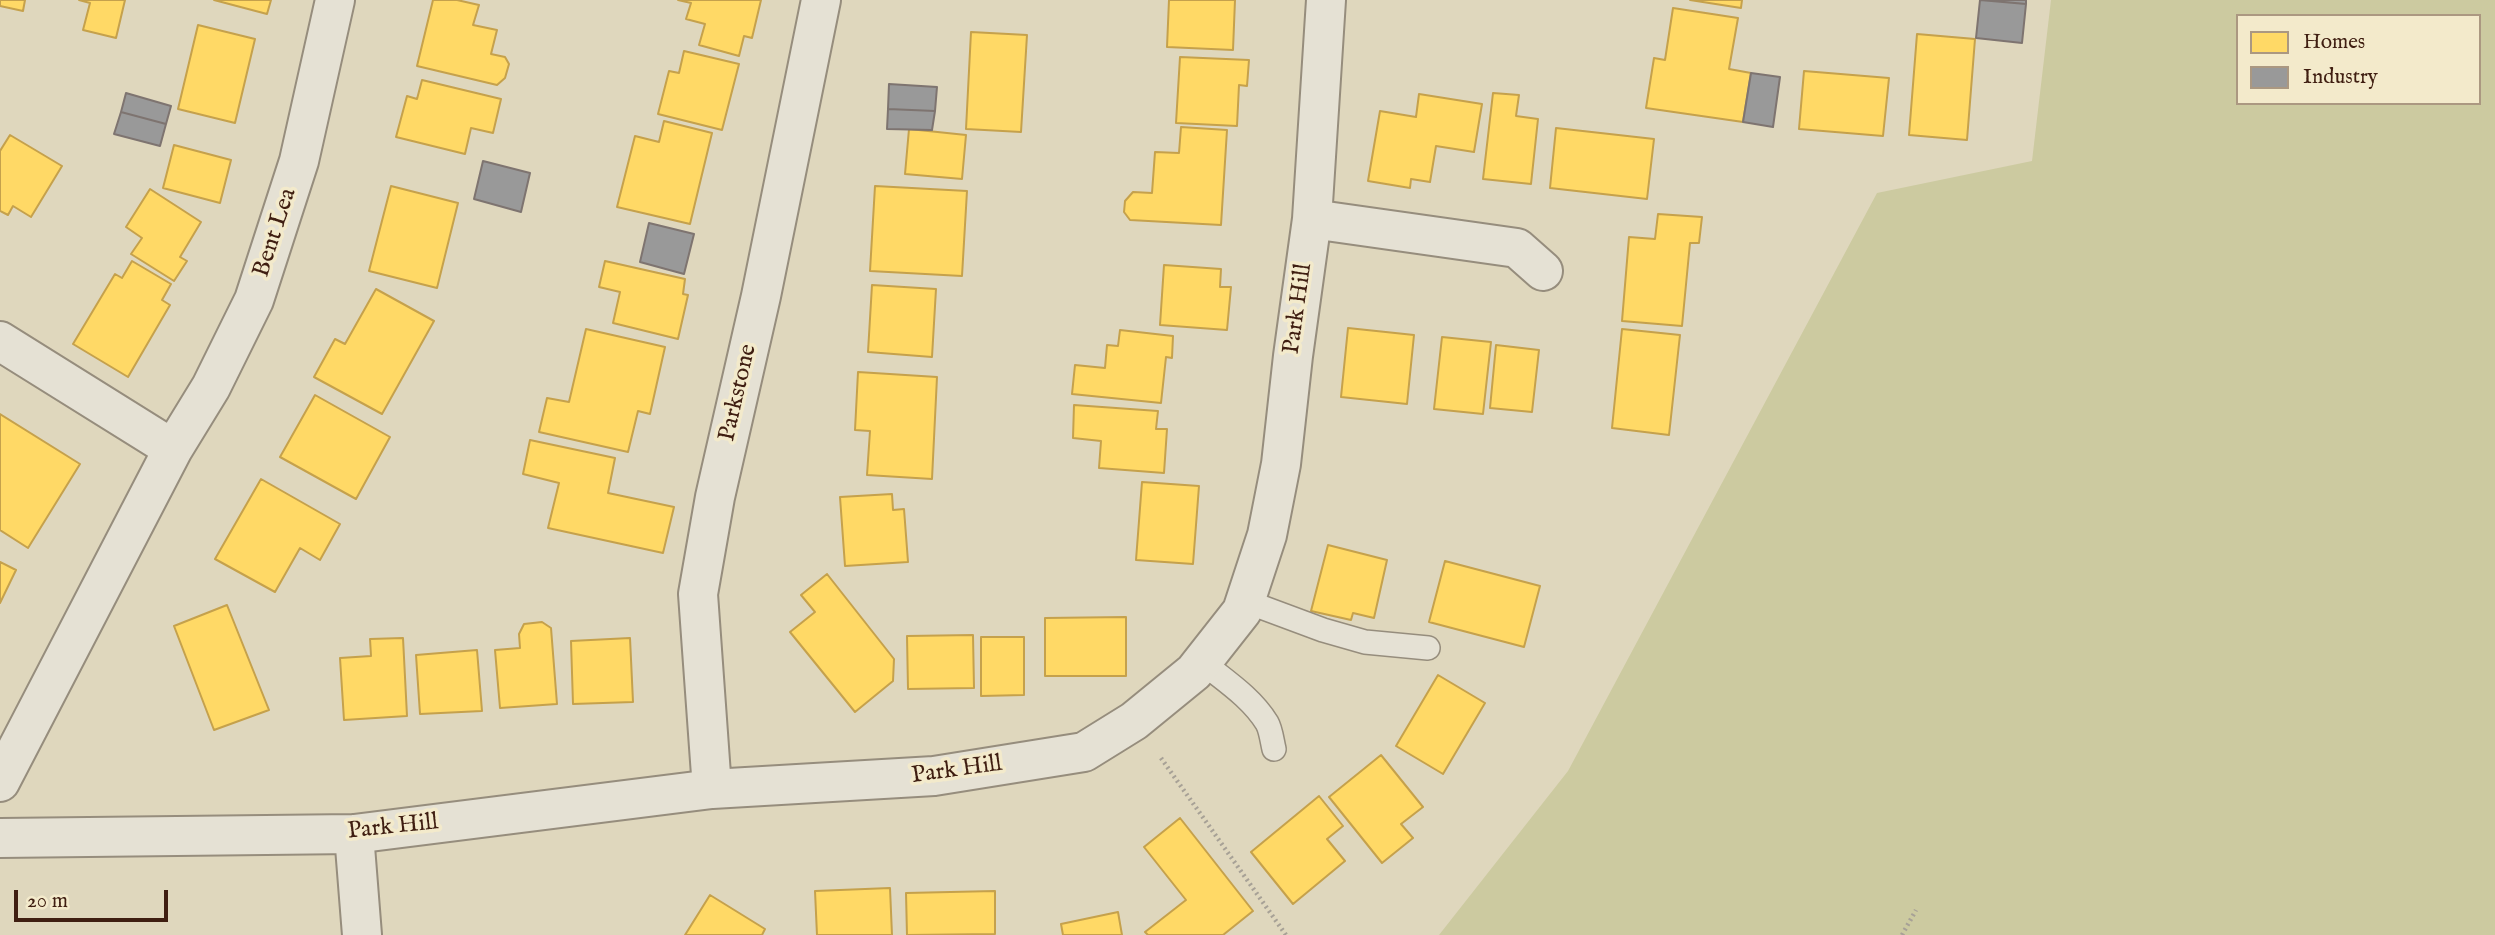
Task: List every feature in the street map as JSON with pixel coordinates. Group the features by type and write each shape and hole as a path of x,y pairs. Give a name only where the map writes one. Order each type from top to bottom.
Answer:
{"street":[{"name":"Bent Lea","path":"0,782 173,449 211,387 254,300 299,161 335,0"},
{"name":"Parkstone","path":"712,789 698,594 821,0"},
{"name":"Park Hill","path":"0,838 354,834 712,789 934,776 1084,752 1134,721 1194,672 1242,611 1267,535 1281,464 1312,219 1326,0"},
{"path":"1312,219 1517,248 1543,271"},
{"path":"0,341 173,449"},
{"path":"354,834 362,935"}],"lane":[{"path":"1245,601 1323,630 1365,642 1428,648"},
{"path":"1202,662 1256,708 1268,725 1274,749"}],"path":[{"path":"1134,721 1286,935"},
{"path":"1902,935 1916,910"}],"shaded area":[{"path":"2051,0 2495,0 2495,935 1439,935 1568,771 1877,193 2032,161"}],"building: Homes":[{"path":"0,0 25,0 23,11 0,6"},
{"path":"79,0 125,0 116,38 83,30 90,3"},
{"path":"214,0 271,0 267,14"},
{"path":"433,0 457,0 479,5 473,25 497,30 491,54 505,57 509,64 505,78 497,85 417,66"},
{"path":"678,0 761,0 752,38 744,36 739,56 699,45 705,24 686,19 691,3"},
{"path":"1169,0 1235,0 1233,50 1167,47"},
{"path":"1690,0 1742,0 1741,8"},
{"path":"1673,8 1738,18 1729,69 1751,73 1743,122 1646,108 1654,58 1665,60"},
{"path":"198,25 255,39 235,123 178,109"},
{"path":"971,32 1027,35 1021,132 966,129"},
{"path":"1917,34 1975,39 1967,140 1909,135"},
{"path":"684,51 739,64 722,130 658,114 669,71 679,73"},
{"path":"1180,57 1249,60 1247,86 1239,85 1237,126 1176,123"},
{"path":"1804,71 1889,78 1883,136 1799,129"},
{"path":"422,80 501,99 493,133 471,128 465,154 396,137 407,96 417,99"},
{"path":"1493,93 1519,95 1516,116 1538,119 1531,184 1483,179"},
{"path":"1419,94 1482,104 1474,152 1436,146 1430,182 1411,179 1410,188 1368,181 1380,111 1416,117"},
{"path":"664,121 712,133 690,224 617,207 635,136 659,142"},
{"path":"1181,127 1227,130 1221,225 1130,220 1124,212 1125,201 1133,192 1152,193 1155,152 1179,153"},
{"path":"1556,128 1654,139 1647,199 1550,188"},
{"path":"909,129 966,135 962,179 905,174"},
{"path":"10,135 62,166 31,217 13,206 8,215 0,211 0,151"},
{"path":"174,145 231,160 220,203 163,188"},
{"path":"391,186 458,203 437,288 369,271"},
{"path":"875,186 967,191 962,276 870,271"},
{"path":"150,189 201,222 180,257 187,261 174,281 131,254 142,238 126,227"},
{"path":"1658,214 1702,217 1699,243 1690,243 1682,326 1622,321 1629,237 1655,239"},
{"path":"132,261 171,284 162,300 170,305 128,377 73,344 115,274 122,278"},
{"path":"605,261 685,279 683,294 688,295 678,339 613,323 620,292 599,287"},
{"path":"1164,265 1221,269 1220,287 1231,287 1227,330 1160,325"},
{"path":"872,285 936,289 932,357 868,352"},
{"path":"376,289 434,321 382,414 314,377 335,339 345,344"},
{"path":"1348,328 1414,335 1407,404 1341,397"},
{"path":"586,329 665,347 650,414 638,411 628,452 539,432 547,398 569,402"},
{"path":"1622,329 1680,335 1669,435 1612,428"},
{"path":"1120,330 1173,336 1172,358 1166,357 1161,403 1072,394 1075,365 1105,368 1107,345 1118,346"},
{"path":"1442,337 1491,342 1483,414 1434,409"},
{"path":"1496,345 1539,350 1532,412 1490,408"},
{"path":"858,372 937,377 932,479 867,475 870,431 855,430"},
{"path":"315,395 390,437 356,499 280,457"},
{"path":"1074,405 1158,411 1156,429 1167,429 1164,473 1099,468 1101,441 1073,438"},
{"path":"0,414 80,464 28,548 0,530"},
{"path":"530,440 615,458 608,493 674,507 663,553 548,528 559,483 523,474"},
{"path":"261,479 340,524 320,560 300,548 275,592 215,559"},
{"path":"1142,482 1199,486 1193,564 1136,560"},
{"path":"892,494 893,510 904,509 908,562 845,566 840,497"},
{"path":"1328,545 1387,560 1374,618 1353,613 1351,620 1311,611"},
{"path":"1445,561 1540,586 1524,647 1429,622"},
{"path":"0,562 16,570 0,603"},
{"path":"827,574 894,659 893,681 855,712 790,632 815,612 801,595"},
{"path":"227,605 269,710 214,730 174,626"},
{"path":"1126,617 1126,676 1045,676 1045,618"},
{"path":"542,622 551,628 557,704 500,708 495,650 520,648 519,634 524,624"},
{"path":"973,635 974,688 908,689 907,636"},
{"path":"981,637 1024,637 1024,695 981,696"},
{"path":"403,638 407,716 344,720 340,658 371,656 370,639"},
{"path":"630,638 633,702 573,704 571,641"},
{"path":"477,650 482,711 420,714 416,655"},
{"path":"1438,675 1485,703 1443,774 1396,746"},
{"path":"1381,755 1423,807 1401,824 1413,838 1382,863 1329,797"},
{"path":"1319,796 1343,826 1327,839 1345,861 1293,904 1251,852"},
{"path":"1180,818 1253,911 1223,935 1148,935 1145,932 1186,900 1144,847"},
{"path":"890,888 892,935 817,935 815,891"},
{"path":"995,891 995,934 907,935 906,893"},
{"path":"710,895 765,929 762,935 685,935"},
{"path":"1118,912 1122,935 1063,935 1061,924"}],"building: Industry":[{"path":"1980,0 2026,4 2022,43 1976,38"},
{"path":"1983,0 2026,0 2026,4"},
{"path":"1751,73 1780,77 1773,127 1743,122"},
{"path":"889,84 937,87 935,111 888,109"},
{"path":"126,93 171,106 166,124 121,112"},
{"path":"888,109 935,111 932,130 887,129"},
{"path":"121,112 166,124 160,146 114,134"},
{"path":"483,161 530,173 521,212 474,199"},
{"path":"649,223 694,234 684,274 640,262"}]}
